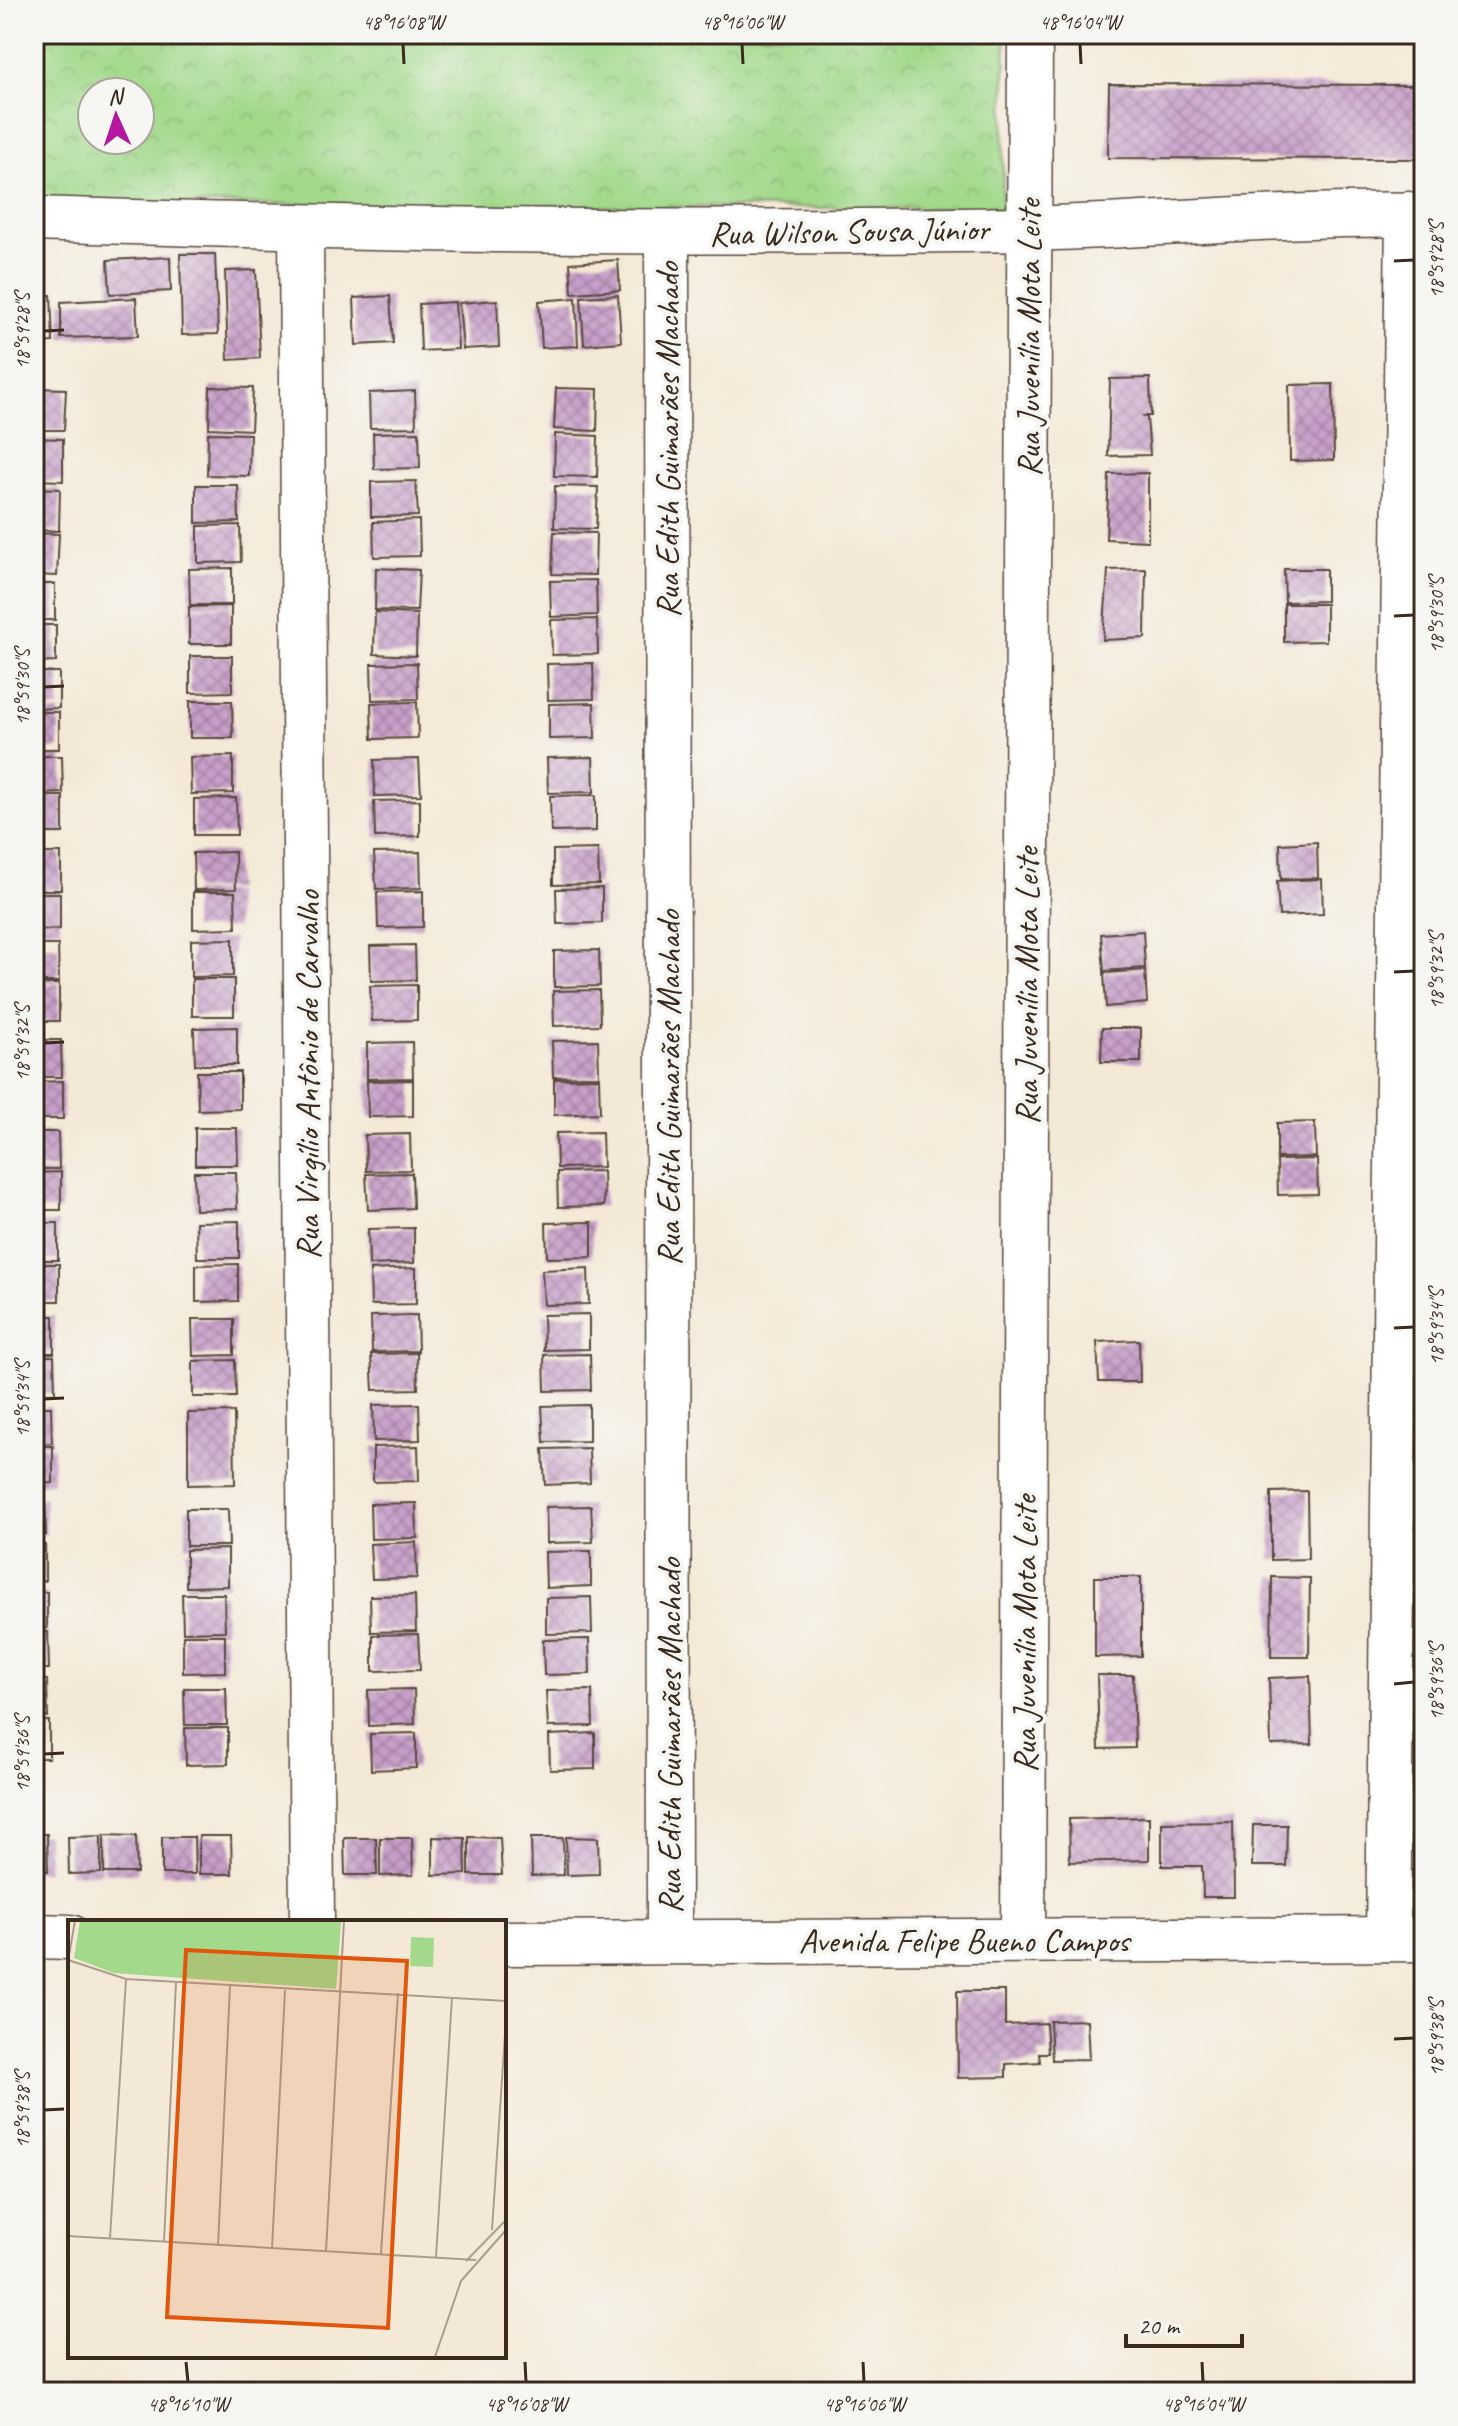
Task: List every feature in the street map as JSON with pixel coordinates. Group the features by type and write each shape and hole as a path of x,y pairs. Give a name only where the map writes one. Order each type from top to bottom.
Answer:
{"street":[{"name":"Rua Juvenília Mota Leite","path":"1023,1939 1030,34"},
{"name":"Rua Wilson Sousa Júnior","path":"34,219 301,228 667,233 1028,229 1416,215"},
{"path":"1406,1939 1416,215"},
{"name":"Rua Virgílio Antônio de Carvalho","path":"301,228 312,1920"},
{"name":"Rua Edith Guimarães Machado","path":"667,233 669,1942"},
{"path":"34,1936 68,1937"},
{"name":"Avenida Felipe Bueno Campos","path":"506,1943 1406,1939"}],"green space":[{"path":"34,34 1006,34 1002,209 34,203"}],"building":[{"path":"1109,84 1424,85 1424,159 1108,158"},
{"path":"180,254 215,254 218,334 182,335"},
{"path":"170,257 171,291 110,294 108,260"},
{"path":"618,260 620,290 572,293 570,263"},
{"path":"256,270 260,358 228,360 225,271"},
{"path":"34,295 51,295 53,342 34,343"},
{"path":"618,295 621,342 584,345 581,297"},
{"path":"390,296 393,343 356,345 354,298"},
{"path":"136,298 138,336 61,338 61,302"},
{"path":"576,298 578,346 542,348 539,301"},
{"path":"497,300 499,347 463,349 459,303"},
{"path":"455,302 458,349 421,351 419,304"},
{"path":"1150,378 1151,416 1144,416 1147,418 1150,455 1108,456 1110,379"},
{"path":"1333,384 1334,460 1290,461 1289,385"},
{"path":"210,387 253,388 251,430 209,428"},
{"path":"34,388 66,389 64,430 34,430"},
{"path":"556,388 598,389 597,431 554,429"},
{"path":"415,391 416,427 370,428 369,393"},
{"path":"419,432 420,468 374,469 373,433"},
{"path":"208,433 250,434 249,476 207,475"},
{"path":"555,434 598,436 597,477 554,476"},
{"path":"34,438 63,439 63,481 34,480"},
{"path":"1148,473 1148,541 1106,539 1109,474"},
{"path":"416,481 418,516 371,517 371,482"},
{"path":"196,485 238,485 239,522 196,523"},
{"path":"555,486 598,487 596,529 554,528"},
{"path":"34,488 60,489 59,531 34,530"},
{"path":"419,520 420,556 374,557 373,522"},
{"path":"240,525 241,562 198,563 198,526"},
{"path":"554,532 596,533 595,575 552,574"},
{"path":"34,533 59,534 57,576 34,575"},
{"path":"232,568 232,605 190,605 189,569"},
{"path":"376,568 419,570 417,611 375,610"},
{"path":"1146,569 1145,638 1103,640 1108,570"},
{"path":"1284,569 1326,569 1326,601 1285,602"},
{"path":"596,580 597,615 551,617 550,581"},
{"path":"34,584 55,584 55,620 34,620"},
{"path":"1284,604 1326,604 1326,641 1284,642"},
{"path":"231,606 231,644 189,644 189,607"},
{"path":"375,612 417,614 416,656 374,654"},
{"path":"597,619 598,654 552,655 551,620"},
{"path":"34,625 56,625 56,662 34,663"},
{"path":"190,656 232,656 232,692 190,693"},
{"path":"417,663 418,699 372,700 371,664"},
{"path":"593,663 594,699 548,700 547,664"},
{"path":"34,672 59,672 59,708 34,709"},
{"path":"190,701 232,701 233,738 190,738"},
{"path":"417,702 418,738 372,739 371,703"},
{"path":"594,703 595,738 549,739 549,704"},
{"path":"34,712 59,712 59,749 34,749"},
{"path":"34,756 62,756 63,793 34,794"},
{"path":"233,756 233,793 191,794 190,757"},
{"path":"593,757 594,792 548,793 547,758"},
{"path":"419,759 421,795 375,796 374,760"},
{"path":"596,795 596,831 551,832 550,796"},
{"path":"34,796 63,796 63,833 34,833"},
{"path":"236,798 237,835 194,835 194,799"},
{"path":"420,800 420,836 375,837 374,801"},
{"path":"1317,842 1318,878 1281,879 1280,844"},
{"path":"598,849 599,884 553,885 553,850"},
{"path":"235,852 236,889 194,890 193,853"},
{"path":"420,852 421,888 376,889 374,853"},
{"path":"34,853 61,853 61,890 34,890"},
{"path":"1322,879 1323,914 1279,916 1277,881"},
{"path":"602,888 602,923 557,924 556,889"},
{"path":"423,891 423,927 378,928 377,892"},
{"path":"193,892 235,892 236,928 193,929"},
{"path":"34,893 60,893 60,929 34,930"},
{"path":"1143,931 1145,968 1104,971 1101,934"},
{"path":"233,939 233,976 191,977 191,940"},
{"path":"34,945 58,945 59,982 34,982"},
{"path":"415,945 416,980 371,981 370,946"},
{"path":"599,950 600,986 554,987 554,951"},
{"path":"1145,970 1147,1003 1106,1007 1104,973"},
{"path":"192,979 234,979 234,1016 192,1016"},
{"path":"34,984 59,984 59,1021 34,1021"},
{"path":"417,985 417,1020 372,1021 370,986"},
{"path":"599,990 600,1025 554,1026 553,991"},
{"path":"237,1027 237,1065 195,1065 194,1028"},
{"path":"1102,1028 1141,1028 1141,1062 1101,1062"},
{"path":"34,1040 61,1040 62,1077 34,1077"},
{"path":"598,1040 599,1076 553,1077 552,1041"},
{"path":"412,1042 413,1078 367,1079 367,1043"},
{"path":"197,1072 240,1072 240,1109 198,1110"},
{"path":"599,1078 600,1113 554,1115 554,1079"},
{"path":"413,1080 413,1116 368,1117 367,1081"},
{"path":"63,1081 63,1119 34,1119 34,1082"},
{"path":"1315,1122 1316,1157 1277,1158 1277,1123"},
{"path":"195,1128 237,1128 238,1165 195,1165"},
{"path":"34,1132 58,1132 59,1169 34,1169"},
{"path":"602,1132 603,1167 557,1168 556,1133"},
{"path":"410,1134 411,1170 366,1171 365,1135"},
{"path":"1317,1159 1318,1194 1278,1195 1277,1160"},
{"path":"603,1171 604,1206 558,1207 557,1172"},
{"path":"61,1172 61,1210 34,1210 34,1173"},
{"path":"194,1172 236,1172 237,1209 195,1210"},
{"path":"412,1173 413,1208 368,1210 366,1174"},
{"path":"239,1221 239,1258 197,1258 196,1222"},
{"path":"592,1222 592,1257 547,1258 546,1223"},
{"path":"34,1223 58,1223 58,1260 34,1260"},
{"path":"414,1228 414,1263 369,1265 368,1229"},
{"path":"34,1264 59,1264 59,1301 34,1301"},
{"path":"238,1264 238,1301 196,1302 196,1265"},
{"path":"416,1268 416,1304 371,1305 370,1270"},
{"path":"588,1268 589,1304 544,1305 542,1270"},
{"path":"589,1314 589,1349 544,1350 543,1315"},
{"path":"417,1315 418,1351 372,1352 371,1316"},
{"path":"34,1316 54,1316 54,1353 34,1353"},
{"path":"192,1319 234,1319 234,1355 193,1356"},
{"path":"1139,1340 1140,1382 1099,1382 1097,1342"},
{"path":"417,1353 418,1389 373,1390 371,1354"},
{"path":"590,1354 591,1390 545,1391 544,1355"},
{"path":"34,1356 54,1356 55,1393 34,1393"},
{"path":"235,1360 236,1397 193,1397 193,1361"},
{"path":"1419,1375 1424,1375 1424,1416 1419,1416"},
{"path":"419,1404 420,1440 374,1441 373,1405"},
{"path":"589,1405 589,1441 544,1442 542,1406"},
{"path":"34,1407 51,1407 52,1443 34,1444"},
{"path":"234,1412 235,1484 188,1485 188,1413"},
{"path":"34,1446 53,1446 53,1483 34,1484"},
{"path":"418,1446 419,1481 373,1482 373,1447"},
{"path":"589,1448 590,1483 545,1485 543,1449"},
{"path":"1307,1491 1308,1559 1271,1560 1271,1492"},
{"path":"34,1498 45,1498 46,1535 34,1535"},
{"path":"416,1503 417,1538 371,1539 370,1504"},
{"path":"591,1506 593,1542 547,1543 546,1507"},
{"path":"186,1509 228,1509 229,1546 186,1546"},
{"path":"1419,1511 1424,1511 1424,1550 1420,1550"},
{"path":"416,1542 417,1578 372,1579 370,1544"},
{"path":"34,1545 45,1545 45,1581 34,1581"},
{"path":"228,1549 228,1586 186,1587 186,1550"},
{"path":"591,1551 591,1586 546,1588 545,1552"},
{"path":"1095,1577 1141,1577 1141,1656 1095,1657"},
{"path":"1272,1577 1310,1578 1309,1657 1271,1657"},
{"path":"34,1592 47,1592 47,1628 34,1629"},
{"path":"182,1594 224,1594 225,1631 183,1632"},
{"path":"415,1595 416,1631 371,1632 370,1596"},
{"path":"591,1597 592,1633 546,1634 546,1598"},
{"path":"34,1632 48,1632 49,1669 34,1669"},
{"path":"418,1634 420,1670 373,1671 373,1635"},
{"path":"183,1635 225,1635 225,1672 183,1673"},
{"path":"589,1639 590,1674 544,1675 543,1640"},
{"path":"1097,1675 1133,1675 1135,1748 1099,1749"},
{"path":"1310,1676 1312,1744 1271,1745 1269,1678"},
{"path":"34,1680 47,1680 48,1717 34,1717"},
{"path":"184,1688 226,1688 227,1725 185,1725"},
{"path":"414,1689 415,1724 369,1726 368,1690"},
{"path":"592,1690 593,1726 548,1727 546,1691"},
{"path":"1416,1695 1424,1695 1424,1739 1415,1739"},
{"path":"34,1721 49,1721 49,1758 34,1758"},
{"path":"185,1728 228,1728 228,1764 186,1765"},
{"path":"416,1733 416,1768 371,1770 370,1734"},
{"path":"595,1733 595,1769 550,1770 549,1735"},
{"path":"1415,1743 1424,1743 1424,1787 1415,1787"},
{"path":"1149,1817 1149,1860 1070,1862 1069,1819"},
{"path":"1233,1822 1234,1897 1203,1897 1202,1866 1162,1866 1162,1823"},
{"path":"1253,1825 1287,1825 1286,1866 1252,1866"},
{"path":"34,1834 47,1834 48,1871 34,1871"},
{"path":"104,1835 136,1836 137,1873 104,1873"},
{"path":"101,1836 101,1873 69,1874 68,1837"},
{"path":"199,1836 231,1836 232,1874 199,1874"},
{"path":"162,1837 194,1837 195,1874 162,1874"},
{"path":"433,1837 465,1838 466,1874 433,1875"},
{"path":"469,1837 500,1838 502,1875 469,1875"},
{"path":"566,1837 598,1838 599,1874 567,1875"},
{"path":"344,1838 376,1838 377,1875 345,1875"},
{"path":"380,1838 412,1838 413,1875 380,1876"},
{"path":"531,1838 563,1838 564,1875 532,1876"},
{"path":"1416,1851 1424,1851 1424,1890 1417,1890"},
{"path":"957,1991 1005,1991 1005,2025 1046,2023 1048,2053 1039,2053 1040,2062 1006,2064 1006,2077 958,2078"},
{"path":"1087,2020 1089,2059 1052,2060 1050,2021"}]}
